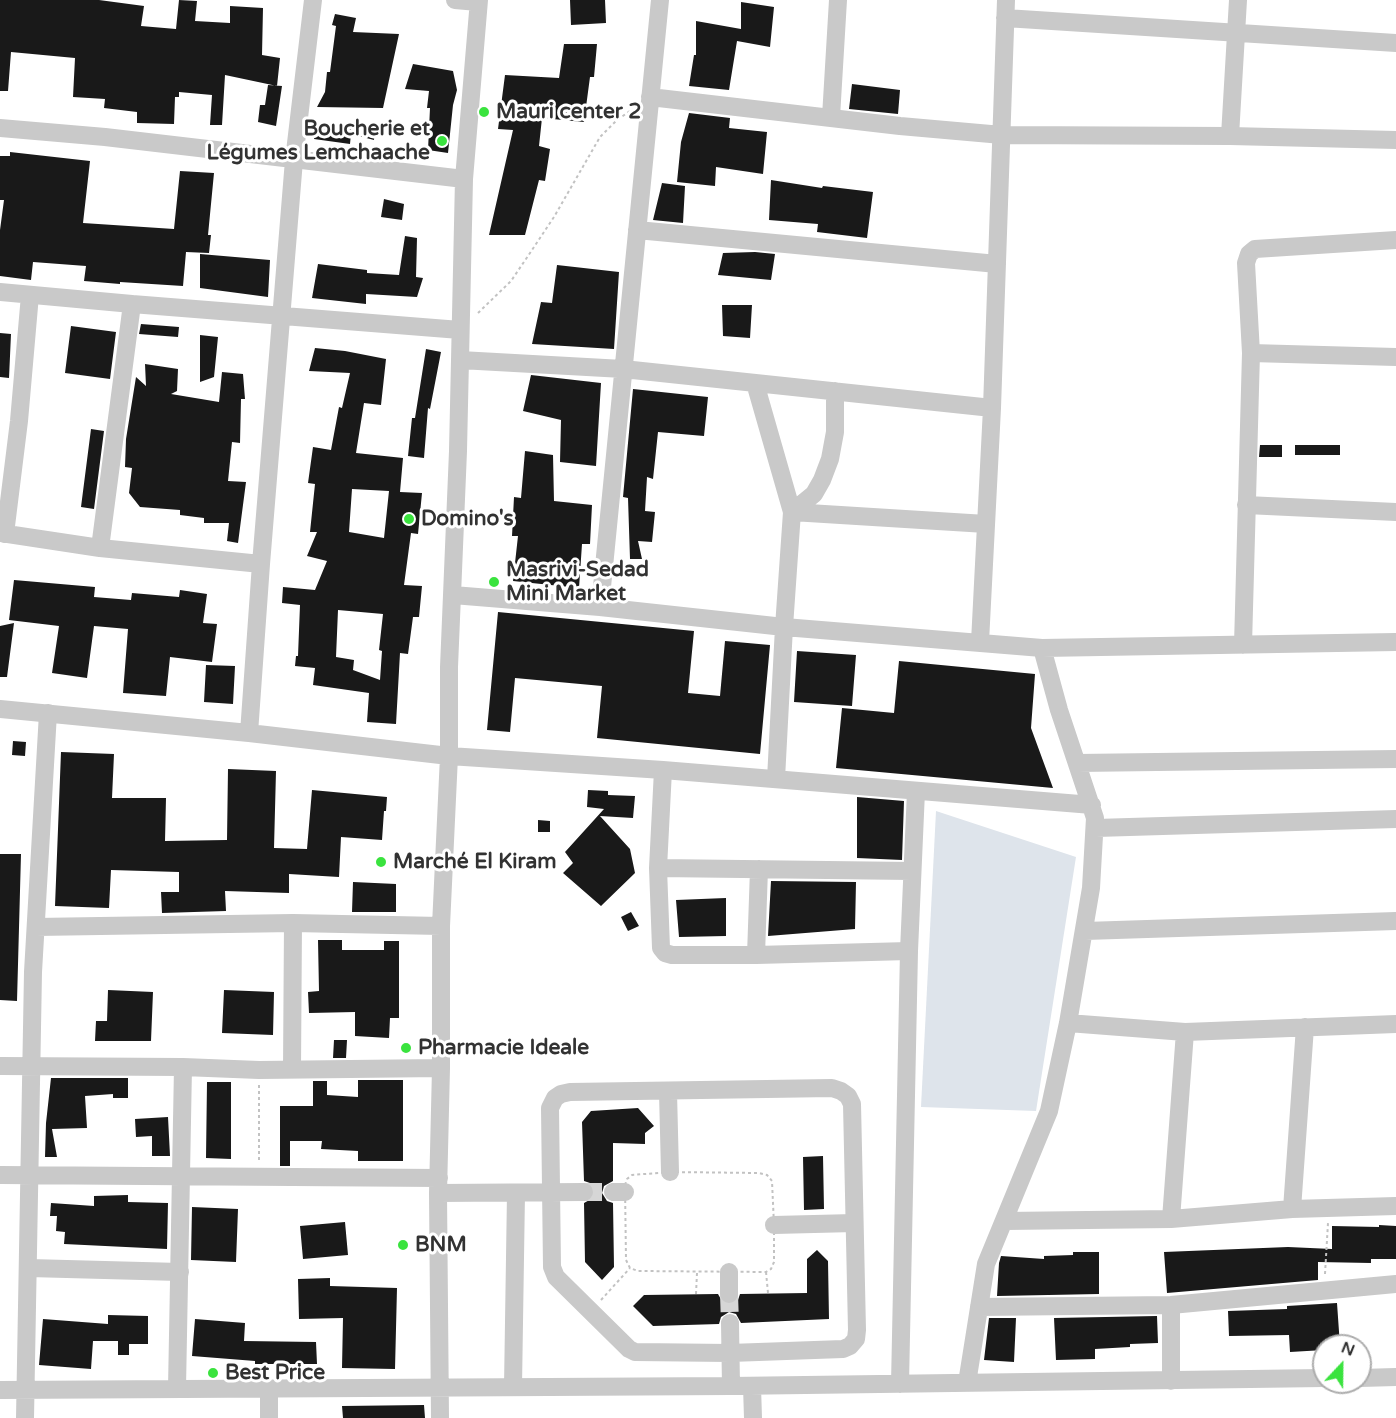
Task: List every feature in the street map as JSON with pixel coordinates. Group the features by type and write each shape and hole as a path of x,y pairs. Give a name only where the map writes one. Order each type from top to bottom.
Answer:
{"street":[{"path":"249,733 294,160 313,0"},
{"path":"440,1418 438,1186 441,926 449,756 449,667 464,179 478,1 455,0"},
{"path":"600,607 660,0"},
{"path":"831,117 838,0"},
{"path":"1230,136 1238,0"},
{"path":"980,642 992,408 1006,9 1237,32 1396,43"},
{"path":"650,97 900,126 1002,135 1230,136 1396,140"},
{"path":"0,128 105,137 464,179"},
{"path":"637,230 997,264"},
{"path":"1243,645 1251,353 1246,263 1249,254 1256,249 1396,240"},
{"path":"0,292 460,330"},
{"path":"30,295 19,421 3,534 100,548 261,564"},
{"path":"100,548 132,304"},
{"path":"1251,353 1396,357"},
{"path":"460,360 623,369 992,408"},
{"path":"755,383 792,512 776,779"},
{"path":"792,512 814,494 830,459 835,432 835,391"},
{"path":"1246,505 1396,512"},
{"path":"792,512 986,524"},
{"path":"453,595 600,607 784,627 1042,648 1396,642"},
{"path":"968,1383 986,1264 1049,1111 1056,1070 1068,1023 1091,888 1096,828 1092,805 1042,648"},
{"path":"0,709 249,733 449,756 663,770 1092,805"},
{"path":"25,1418 36,927 48,713"},
{"path":"1077,763 1396,759"},
{"path":"663,770 658,868 661,948 665,953 672,955 756,955 909,951"},
{"path":"900,1384 909,951 916,791"},
{"path":"1096,828 1396,819"},
{"path":"658,868 912,871"},
{"path":"756,955 759,869"},
{"path":"1084,931 1396,921"},
{"path":"36,927 293,923 441,926"},
{"path":"292,1070 293,923"},
{"path":"1068,1023 1185,1032 1396,1024"},
{"path":"1292,1209 1305,1027"},
{"path":"1171,1219 1185,1032"},
{"path":"0,1066 183,1067 259,1070 441,1068"},
{"path":"177,1388 183,1067"},
{"path":"832,1088 841,1090 848,1096 852,1104 857,1330 856,1339 850,1346 843,1349 730,1353 635,1352 629,1349 561,1282 554,1272 551,1192 550,1108 555,1098 570,1092 668,1092 832,1088"},
{"path":"668,1092 670,1172"},
{"path":"0,1175 260,1177 516,1192 584,1192"},
{"path":"513,1388 516,1192"},
{"path":"1005,1221 1171,1219 1292,1209 1396,1206"},
{"path":"774,1225 854,1223"},
{"path":"29,1268 180,1272"},
{"path":"729,1272 729,1294"},
{"path":"979,1307 1171,1305 1396,1284"},
{"path":"1171,1305 1171,1381"},
{"path":"730,1323 731,1386"},
{"path":"1372,1378 1396,1377"},
{"path":"0,1390 752,1386 1312,1378"},
{"path":"752,1386 753,1418"},
{"path":"269,1388 269,1418"}],"path":[{"path":"460,330 511,281 554,217 600,137 616,121 650,97"},
{"path":"259,1070 260,1177"},
{"path":"670,1172 767,1175 772,1181 774,1225 774,1262 771,1269 766,1272 698,1272 638,1271 630,1268 626,1260 619,1192 632,1174 670,1172"},
{"path":"1324,1292 1329,1208"},
{"path":"590,1311 630,1268"},
{"path":"696,1294 698,1272"},
{"path":"766,1272 768,1293"}],"shaded area":[{"path":"936,811 1076,857 1036,1111 921,1107"}],"building":[{"path":"0,0 99,0 144,6 141,26 176,29 179,0 197,1 195,21 230,23 230,6 263,8 262,55 280,58 277,86 225,75 222,125 210,125 212,95 179,92 179,97 175,97 174,124 137,123 137,112 104,108 105,99 73,97 75,58 11,52 8,91 0,91"},
{"path":"570,0 605,0 606,23 571,25"},
{"path":"741,2 774,7 770,47 737,41 729,90 689,86 694,55 696,55 696,21 741,29"},
{"path":"335,14 356,18 353,32 399,34 383,108 317,107 325,92 327,72 330,72 336,26 332,25"},
{"path":"564,44 597,44 594,77 590,77 584,122 542,118 539,146 550,149 545,181 539,180 525,235 489,235 513,130 498,129 505,75 559,78"},
{"path":"413,64 453,71 457,90 453,105 448,153 428,150 429,91 405,89"},
{"path":"852,84 900,90 898,114 849,109"},
{"path":"268,85 282,86 276,126 258,122 260,105 265,105"},
{"path":"689,113 730,118 729,128 767,132 763,174 716,167 715,186 677,182 681,142"},
{"path":"375,126 374,140 351,134 350,144 314,139 314,128"},
{"path":"10,152 90,161 83,223 174,229 180,171 214,173 208,235 211,235 209,253 186,252 183,286 84,281 86,266 33,262 31,280 0,276 0,230 4,200 0,200 0,156 10,156"},
{"path":"771,180 822,188 823,186 873,192 867,238 817,232 818,224 769,220"},
{"path":"662,183 685,186 683,223 653,220"},
{"path":"384,199 404,204 402,220 381,217"},
{"path":"405,236 417,238 416,277 423,278 417,297 366,294 366,304 312,298 318,264 367,270 367,273 399,275"},
{"path":"723,253 775,254 771,280 718,275"},
{"path":"200,254 270,260 268,297 200,288"},
{"path":"557,265 619,272 614,349 532,344 541,302 552,303"},
{"path":"722,305 752,305 750,338 723,336"},
{"path":"141,324 179,327 178,337 139,334"},
{"path":"71,326 116,332 110,379 65,373"},
{"path":"0,333 11,334 9,378 0,377"},
{"path":"200,335 218,337 214,377 200,382"},
{"path":"315,348 386,359 381,405 364,403 356,453 403,458 400,492 422,493 418,534 411,533 404,585 422,586 419,617 413,617 408,654 400,653 396,724 367,722 369,693 313,685 315,668 295,666 296,656 298,656 300,605 282,603 283,587 315,590 327,561 307,556 317,532 310,532 315,484 308,483 313,447 331,450 339,407 342,408 350,373 309,371","holes":["352,489 389,491 384,538 349,532","338,610 383,614 379,650 382,651 380,680 353,670 354,660 336,657"]},
{"path":"426,349 441,352 430,409 428,408 424,458 408,456 412,418 415,418"},
{"path":"145,364 178,369 177,391 171,394 219,402 222,372 243,374 245,399 241,399 240,443 232,442 228,481 246,482 238,543 227,541 229,523 204,523 204,518 180,515 180,510 140,507 129,493 132,468 125,467 126,439 136,377 146,386"},
{"path":"531,375 601,383 596,466 560,462 561,420 523,411"},
{"path":"633,389 708,397 704,436 658,432 653,479 647,477 645,511 655,512 652,542 638,541 642,559 630,559 628,498 623,497"},
{"path":"91,429 104,431 94,509 81,507"},
{"path":"1260,445 1282,445 1282,457 1259,457"},
{"path":"1295,445 1340,445 1340,455 1295,455"},
{"path":"525,451 553,455 554,501 592,505 590,544 582,544 579,588 513,581 518,536 512,536 514,497 521,498"},
{"path":"14,580 95,587 94,597 131,600 132,593 179,597 180,590 207,594 203,623 217,624 212,662 170,657 166,696 123,693 128,629 94,626 87,678 52,673 59,626 9,620"},
{"path":"498,612 694,631 688,693 720,696 725,641 770,645 760,754 597,738 602,686 515,678 510,732 487,730"},
{"path":"14,623 7,677 0,677 0,626"},
{"path":"797,651 856,655 852,706 794,702"},
{"path":"899,661 1035,674 1031,728 1053,788 836,768 842,708 894,713"},
{"path":"206,665 235,666 233,704 204,702"},
{"path":"13,741 26,742 25,756 12,755"},
{"path":"61,752 114,754 112,798 166,798 165,841 227,840 228,769 276,771 274,848 307,849 312,790 387,797 382,840 341,837 339,877 289,874 289,893 225,891 226,911 162,913 161,892 179,892 179,872 111,870 109,908 55,906"},
{"path":"588,790 608,791 608,795 635,796 633,818 600,816 630,849 635,873 601,906 563,873 573,863 565,852 604,809 587,807"},
{"path":"857,797 904,801 902,860 857,858"},
{"path":"538,820 550,821 550,832 538,832"},
{"path":"0,854 21,854 17,1001 0,1000"},
{"path":"771,881 856,882 855,929 768,936"},
{"path":"353,882 396,884 396,912 352,912"},
{"path":"726,898 726,936 679,937 676,900"},
{"path":"631,912 639,926 628,931 621,917"},
{"path":"318,940 342,940 342,950 384,950 384,941 399,941 399,1018 390,1018 389,1038 355,1036 355,1012 309,1013 308,992 319,991"},
{"path":"108,990 153,992 151,1041 95,1041 96,1021 107,1021"},
{"path":"224,990 274,992 273,1035 222,1033"},
{"path":"334,1040 347,1040 346,1058 333,1058"},
{"path":"51,1078 128,1078 128,1098 113,1098 113,1094 85,1096 87,1128 52,1129 57,1157 45,1157"},
{"path":"358,1080 403,1080 403,1161 358,1161 358,1151 321,1149 322,1141 290,1141 290,1166 280,1166 280,1106 313,1106 313,1081 327,1081 327,1095 358,1097"},
{"path":"207,1082 231,1082 231,1159 206,1158"},
{"path":"638,1108 654,1126 645,1133 645,1144 613,1143 613,1181 604,1186 602,1193 607,1201 613,1203 614,1267 602,1280 585,1262 584,1203 593,1198 595,1191 590,1183 584,1181 582,1122 591,1111"},
{"path":"168,1117 170,1156 152,1156 152,1136 136,1137 135,1119"},
{"path":"823,1156 824,1209 804,1210 803,1157"},
{"path":"128,1195 128,1202 168,1203 167,1249 64,1244 65,1232 56,1231 57,1216 50,1216 51,1203 94,1206 94,1196"},
{"path":"192,1207 238,1209 236,1262 191,1260"},
{"path":"345,1222 348,1255 303,1259 300,1226"},
{"path":"1379,1225 1396,1226 1396,1259 1371,1259 1371,1263 1318,1262 1318,1280 1167,1293 1164,1252 1288,1247 1332,1249 1332,1226 1379,1227"},
{"path":"817,1250 828,1261 829,1319 741,1323 736,1314 729,1312 721,1317 719,1324 653,1326 633,1306 644,1295 718,1294 723,1303 730,1305 738,1300 740,1294 807,1293 807,1259"},
{"path":"1073,1252 1099,1252 1099,1294 997,1296 1001,1256 1044,1259 1044,1256 1073,1255"},
{"path":"330,1278 330,1286 397,1288 395,1369 342,1368 343,1318 299,1319 298,1279"},
{"path":"1337,1303 1339,1334 1312,1334 1312,1351 1290,1352 1289,1335 1229,1336 1228,1311 1287,1309 1287,1306"},
{"path":"108,1315 148,1316 148,1344 129,1344 129,1355 118,1355 118,1341 93,1341 91,1369 39,1365 43,1319 108,1324"},
{"path":"1157,1316 1158,1343 1095,1349 1095,1359 1056,1360 1054,1318"},
{"path":"989,1318 1016,1318 1014,1362 984,1360"},
{"path":"195,1319 245,1323 244,1341 316,1342 317,1364 255,1364 255,1361 192,1356"},
{"path":"424,1405 425,1418 343,1418 342,1406"}],"tunnel":[{"path":"584,1192 613,1192"},
{"path":"729,1294 730,1323"}],"place":[{"name":"Mauri center 2","path":"484,112"},
{"name":"Boucherie et Légumes Lemchaache","path":"442,141"},
{"name":"Domino's","path":"409,519"},
{"name":"Masrivi-Sedad Mini Market","path":"494,582"},
{"name":"Marché El Kiram","path":"381,862"},
{"name":"Pharmacie Ideale","path":"406,1048"},
{"name":"BNM","path":"403,1245"},
{"name":"Best Price","path":"213,1373"}]}
